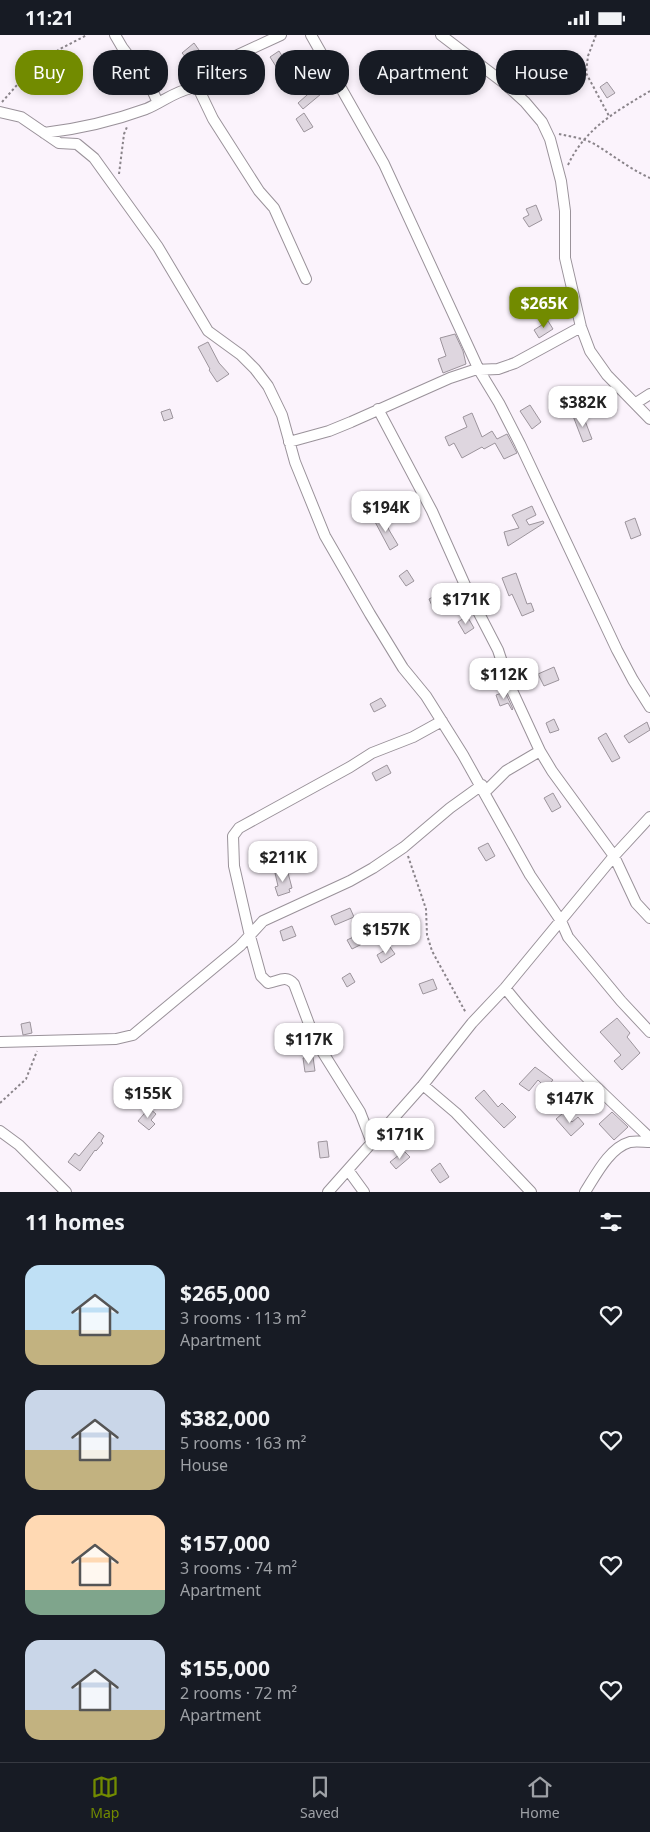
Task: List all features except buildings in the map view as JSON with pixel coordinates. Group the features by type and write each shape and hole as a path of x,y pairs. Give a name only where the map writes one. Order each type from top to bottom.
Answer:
{"street":[{"path":"115,35 149,83 158,103"},
{"path":"249,50 281,35"},
{"path":"311,35 384,164 479,371 499,403 516,436 617,650 650,707"},
{"path":"441,35 470,55 524,102 542,122 560,181 565,211 565,258 581,327 590,351 601,366 614,383 650,419"},
{"path":"44,133 76,129 132,113 158,103 178,92"},
{"path":"201,95 213,119 259,191 274,208 306,279"},
{"path":"0,112 21,117 59,143 77,144 94,158 158,247 208,331 241,355 268,386 282,415 289,442 325,536 403,668 426,696 442,721 483,788 530,875 562,921 564,931 572,944 650,1032"},
{"path":"289,442 329,431 470,371 498,369 515,363 581,327"},
{"path":"636,403 650,394"},
{"path":"378,409 432,511 462,579 498,650 510,686 540,751 552,771 614,856 636,903 650,918"},
{"path":"372,1143 360,1113 315,1040 294,984 287,979 270,983 264,980 250,936 234,866 233,836 237,830 372,753 413,737 442,721"},
{"path":"0,1042 116,1039 133,1035 180,998 270,917 350,881 404,847 450,808 540,751"},
{"path":"328,1192 423,1085 472,1023 506,988 614,856 650,817"},
{"path":"506,988 568,1059 650,1138"},
{"path":"423,1085 456,1113 531,1192"},
{"path":"0,1131 19,1145 66,1192"},
{"path":"585,1192 607,1159 622,1146 633,1142 650,1142"},
{"path":"348,1171 364,1192"}],"path":[{"path":"0,104 32,68 60,49 87,35"},
{"path":"596,35 588,56 586,73 609,116"},
{"path":"560,181 570,160 584,139 609,116 650,91"},
{"path":"120,176 124,134 132,113"},
{"path":"546,130 584,139 630,168 650,178"},
{"path":"404,847 415,873 426,909 427,935 432,951 472,1023"},
{"path":"0,1103 26,1079 42,1040"}]}
